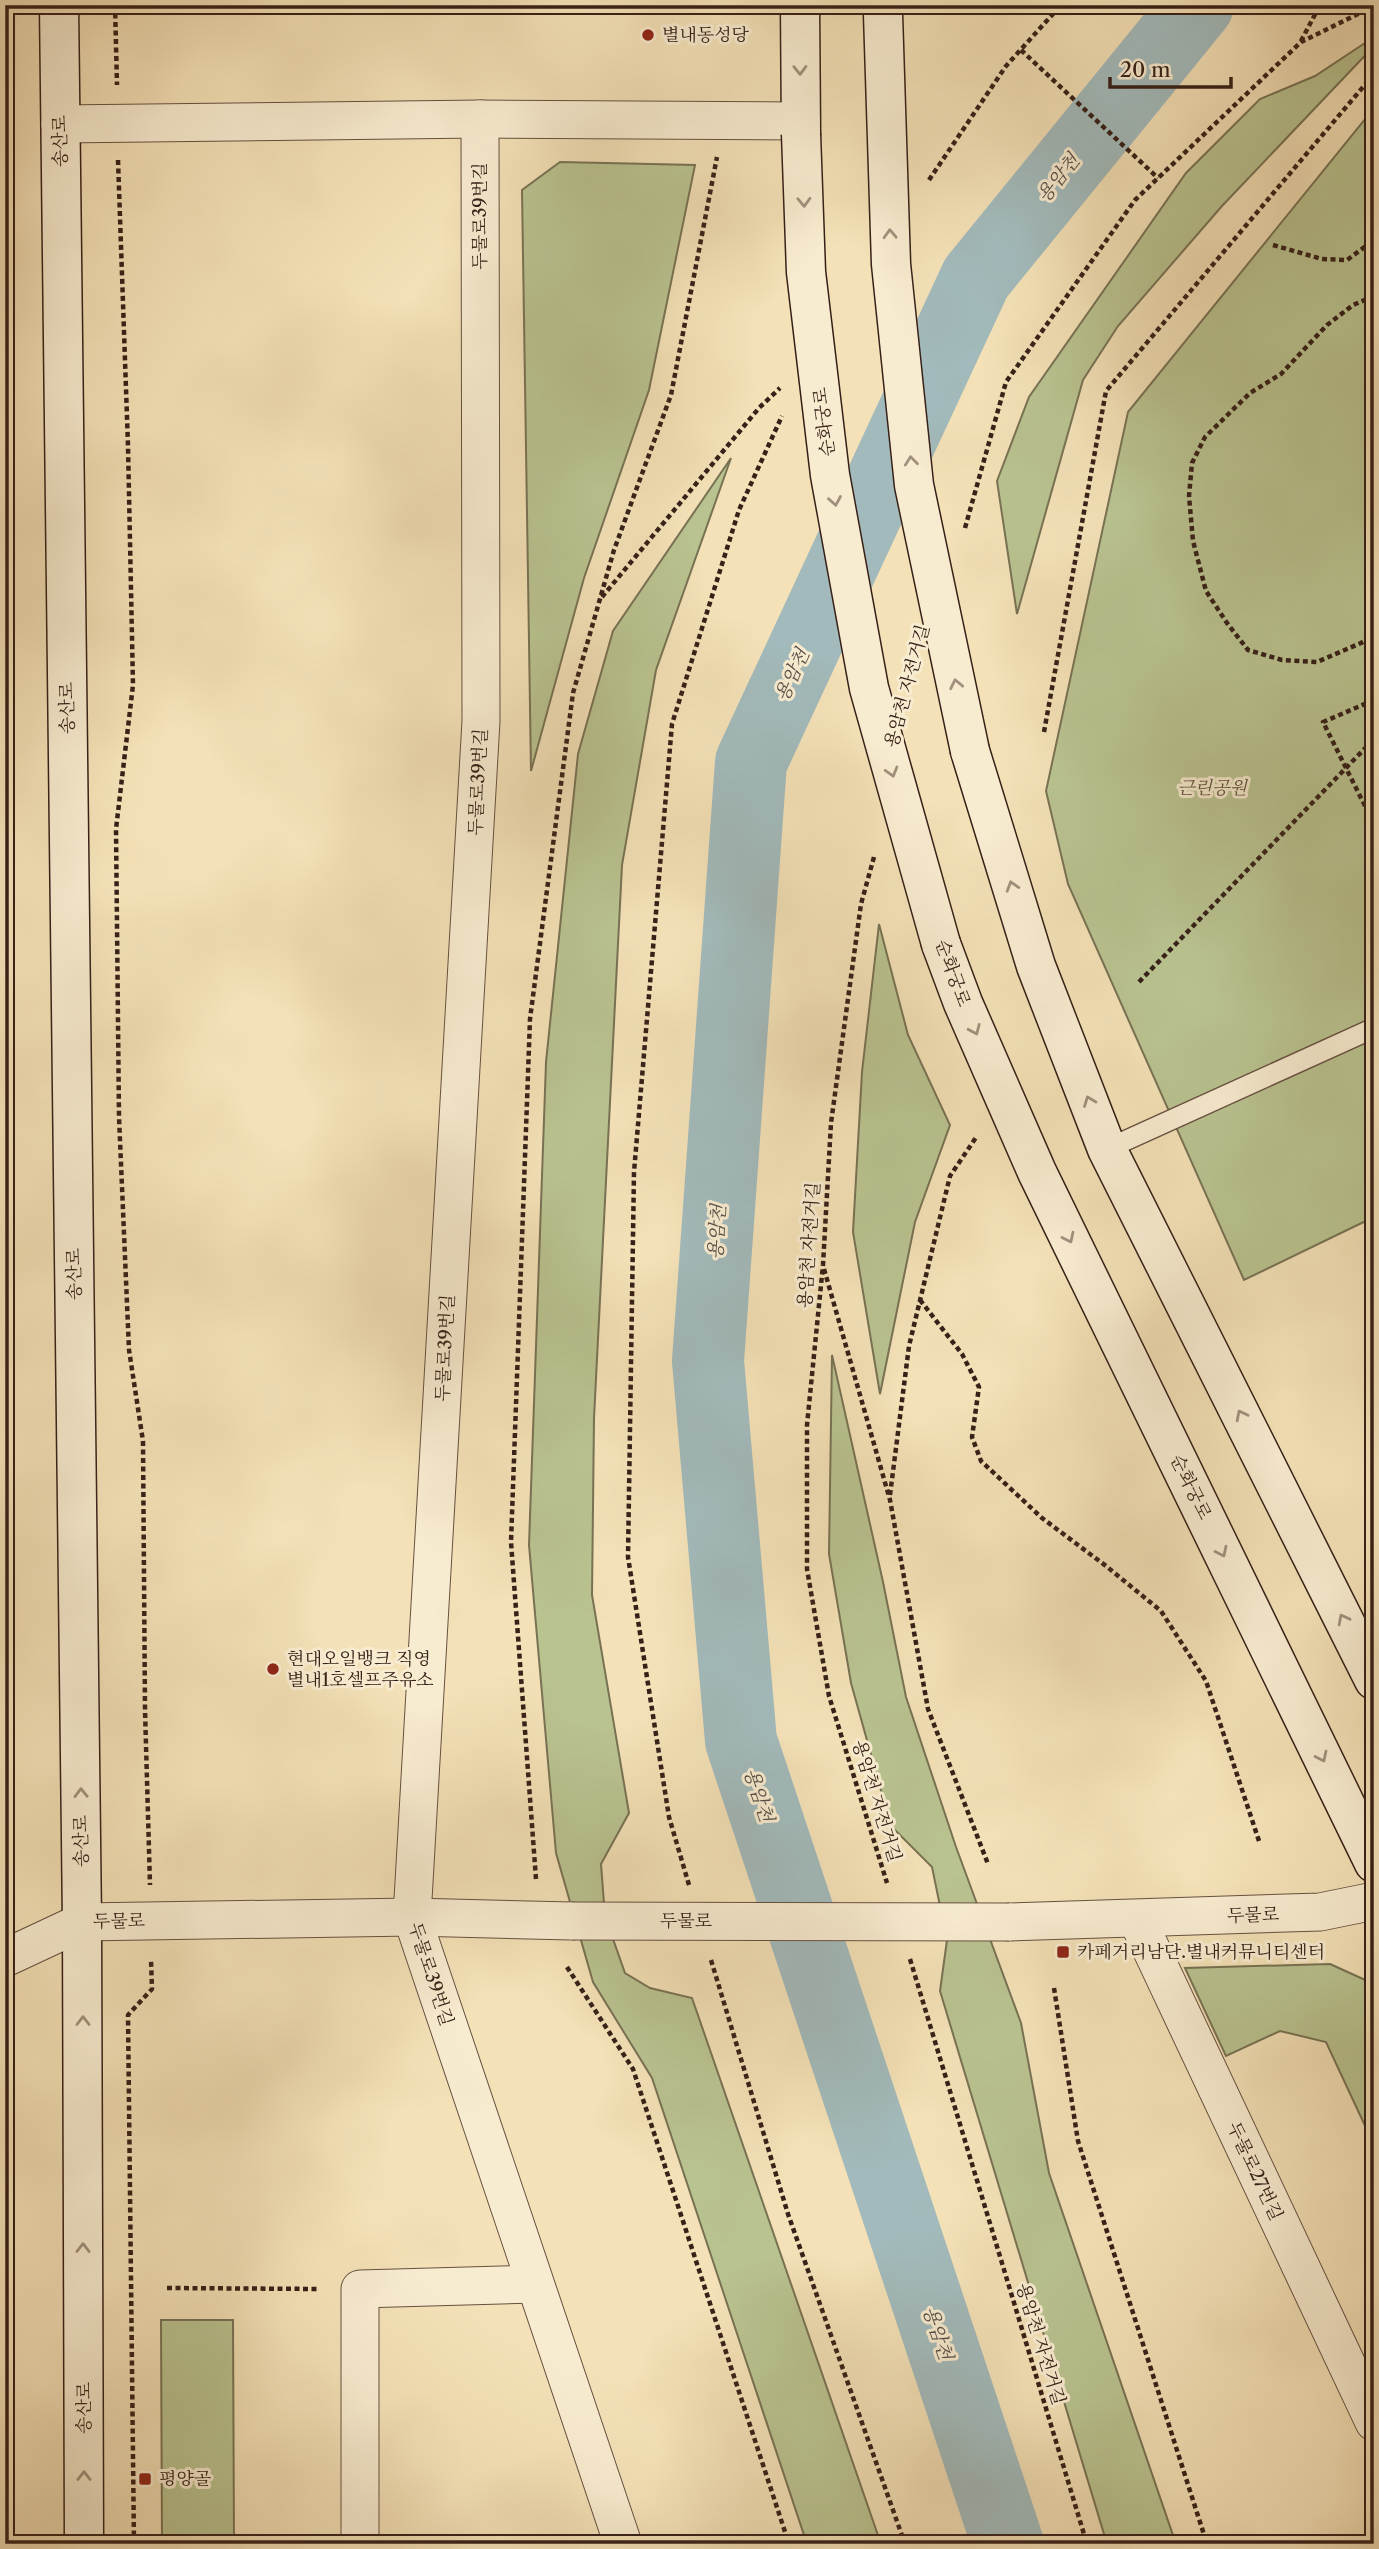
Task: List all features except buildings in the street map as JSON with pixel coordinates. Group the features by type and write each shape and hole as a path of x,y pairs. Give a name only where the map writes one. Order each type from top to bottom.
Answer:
{"street":[{"name":"송산로","path":"59,5 82,1922 84,2544"},
{"name":"순화궁로","path":"800,5 806,272 830,475 869,688 941,944 963,1003 1037,1172 1374,1863"},
{"path":"883,9 891,264 914,485 970,751 1037,966 1107,1149 1374,1680"},
{"path":"60,124 480,119 718,121 801,127"},
{"name":"두물로39번길","path":"480,119 481,721 412,1917 623,2544"},
{"name":"두물로","path":"5,1958 82,1922 412,1917 572,1921 1009,1922 1320,1912 1374,1901"},
{"name":"두물로27번길","path":"1137,1919 1374,2422"},
{"path":"360,2544 360,2289 534,2284"}],"lane":[{"path":"1107,1149 1374,1028"}],"path":[{"path":"115,5 133,685 116,829 119,1117 129,1350 143,1441 145,1710 152,1989 128,2015 134,2544"},
{"path":"1301,42 1320,5"},
{"path":"965,529 1006,382 1135,200 1301,42 1374,6"},
{"path":"1021,50 1158,178"},
{"path":"1044,732 1106,391 1374,74"},
{"path":"536,1878 512,1542 530,1020 573,693 614,550 671,395 718,151 718,121"},
{"path":"1273,245 1322,259 1347,260 1374,240"},
{"path":"1374,296 1353,305 1326,325 1281,374 1250,393 1205,436 1192,463 1189,496 1193,541 1206,591 1248,650 1282,660 1317,662 1374,635"},
{"path":"600,600 759,408 787,381"},
{"path":"692,1895 668,1817 628,1558 634,1172 672,724 739,510 784,412"},
{"path":"1374,700 1323,722 1374,824"},
{"path":"1139,982 1374,739"},
{"name":"용암천 자전거길","path":"876,850 861,904 831,1123 823,1265 807,1425 807,1569 829,1696 889,1889"},
{"path":"890,1500 909,1346 950,1176 1006,1100"},
{"path":"823,1265 890,1500 928,1709 988,1864"},
{"path":"920,1300 962,1354 979,1387 972,1437 981,1461 1041,1518 1161,1611 1206,1681 1260,1844"},
{"path":"707,1947 789,2214 905,2544"},
{"name":"용암천 자전거길","path":"908,1954 1087,2544"},
{"path":"567,1967 632,2069 789,2544"},
{"path":"1054,1988 1078,2141 1207,2544"},
{"path":"167,2288 360,2289"}],"green space":[{"path":"1374,37 1374,46 1222,206 1118,326 1083,380 1017,614 997,481 1029,397 1186,173 1260,99 1315,76"},
{"name":"근린공원","path":"1374,108 1374,1217 1244,1280 1068,884 1046,791 1128,412"},
{"path":"560,162 695,165 649,390 584,578 531,771 522,190"},
{"path":"731,458 656,670 622,865 594,1418 592,1595 629,1813 601,1864 605,1916 625,1973 650,1988 692,1998 881,2544 807,2544 652,2078 593,1982 556,1853 529,1545 546,1062 578,754 613,631"},
{"path":"879,924 908,1035 950,1125 915,1222 880,1394 853,1232 862,1072"},
{"path":"832,1355 906,1697 956,1847 1021,2023 1049,2173 1176,2544 1107,2544 940,1991 947,1940 932,1867 891,1826 851,1683 829,1554"},
{"path":"1330,1964 1374,1984 1374,2145 1326,2042 1280,2031 1226,2056 1185,1968"},
{"path":"161,2320 233,2320 234,2544 162,2544"}],"waterway":[{"name":"용암천","path":"1008,2544 741,1741 708,1361 751,762 976,278 1198,5"}],"place":[{"name":"별내동성당","path":"648,35"},
{"name":"현대오일뱅크 직영 별내1호셀프주유소","path":"273,1669"},
{"name":"카페거리남단.별내커뮤니티센터","path":"1063,1952"},
{"name":"평양골","path":"145,2479"}]}
